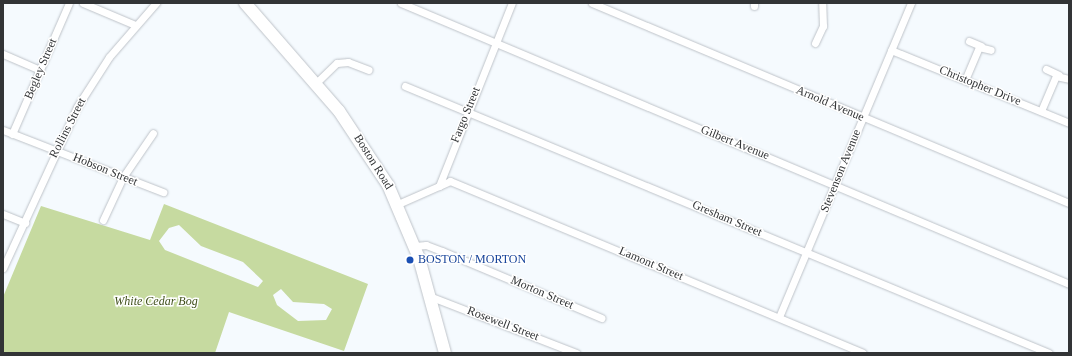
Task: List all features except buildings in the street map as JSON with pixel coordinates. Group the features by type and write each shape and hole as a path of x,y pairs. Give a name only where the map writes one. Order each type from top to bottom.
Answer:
{"main road":[{"name":"Boston Road","path":"245,3 316,83 353,130 398,204 415,246 444,353"}],"street":[{"name":"Begley Street","path":"12,134 69,3"},
{"path":"83,3 135,25"},
{"name":"Rollins Street","path":"3,268 56,150 87,91 135,25 156,3"},
{"name":"Gilbert Avenue","path":"401,3 1069,284"},
{"name":"Fargo Street","path":"438,186 512,3"},
{"name":"Arnold Avenue","path":"592,3 1069,203"},
{"path":"815,43 822,26 822,3"},
{"name":"Stevenson Avenue","path":"779,317 808,253 911,3"},
{"path":"969,41 991,50"},
{"path":"965,80 981,46"},
{"name":"Christopher Drive","path":"891,50 1069,123"},
{"path":"3,54 40,70"},
{"path":"316,83 337,63 348,62 369,70"},
{"path":"1046,69 1069,79"},
{"path":"1041,111 1059,75"},
{"name":"Gresham Street","path":"405,86 1049,353"},
{"name":"Hobson Street","path":"3,130 163,192"},
{"path":"103,220 124,177 153,133"},
{"name":"Lamont Street","path":"438,186 450,181 863,353"},
{"path":"398,204 438,186"},
{"path":"3,214 24,223"},
{"name":"Morton Street","path":"415,246 426,245 442,251 601,318"},
{"name":"Rosewell Street","path":"429,296 576,353"}],"green space":[{"name":"White Cedar Bog","path":"164,204 368,284 344,351 229,312 215,353 3,353 3,297 41,206 150,240","holes":["179,225 201,246 243,262 263,281 258,287 165,250 159,241 169,228","281,289 293,302 324,304 332,309 326,320 298,321 277,305 273,295"]}],"place":[{"name":"BOSTON / MORTON","path":"410,260"}]}
